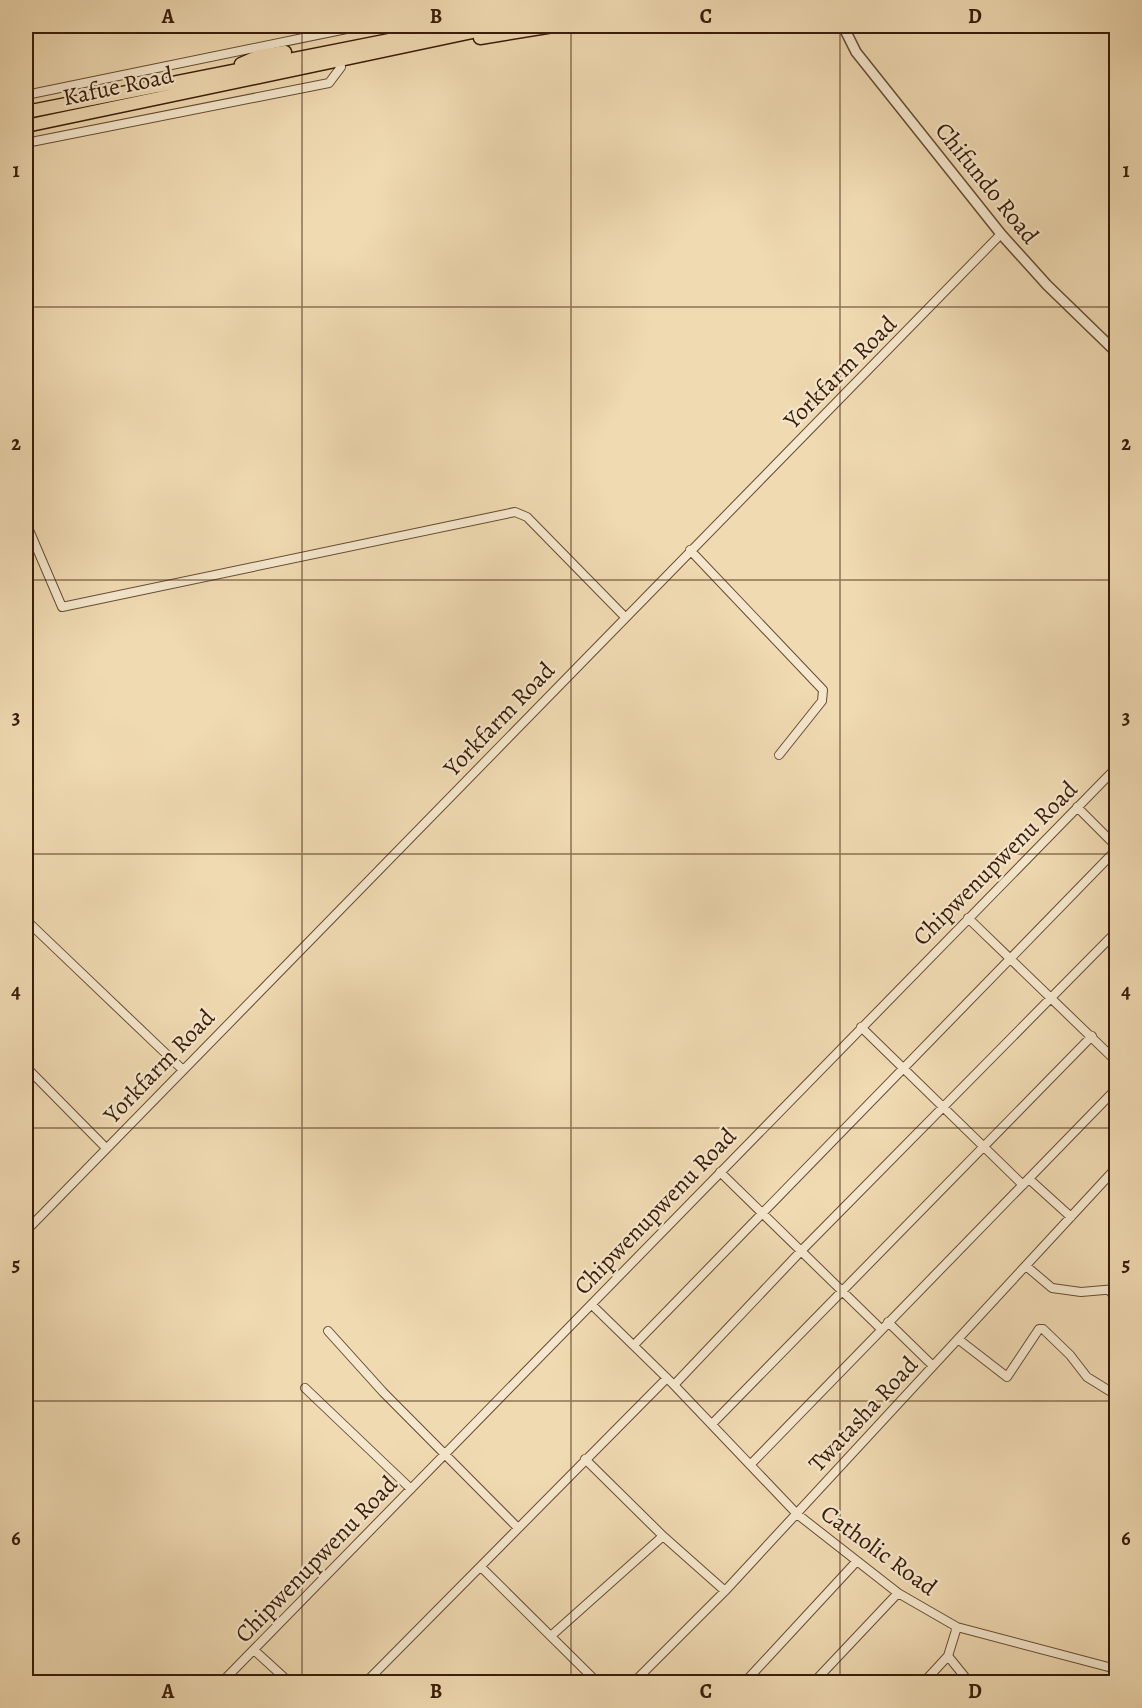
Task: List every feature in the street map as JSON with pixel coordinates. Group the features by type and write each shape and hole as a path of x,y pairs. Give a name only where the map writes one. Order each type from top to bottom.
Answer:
{"main road":[{"name":"Kafue Road","path":"219,80 259,56 405,27 427,26"},
{"name":"Kafue Road","path":"26,126 460,26"},
{"name":"Kafue Road","path":"26,112 171,84 219,80 501,26"},
{"name":"Kafue Road","path":"219,80 260,84 447,44 553,26"}],"street":[{"path":"26,95 361,26"},
{"name":"Chifundo Road","path":"843,26 847,38 861,59 1001,234 1047,285 1116,352"},
{"path":"171,84 180,65"},
{"path":"26,143 329,83 341,67"},
{"path":"53,107 55,89"},
{"name":"Yorkfarm Road","path":"27,1227 690,550 841,400 1001,234"},
{"path":"26,523 62,607 515,512 528,517 625,617"},
{"path":"690,550 823,690 822,701 779,755"},
{"name":"Chipwenupwenu Road","path":"222,1683 1116,768"},
{"path":"634,1345 1010,960 1116,848 1077,807"},
{"path":"968,918 1116,1061"},
{"path":"26,920 183,1070"},
{"path":"674,1385 802,1250 1116,932"},
{"path":"861,1027 983,1146 1071,1217"},
{"path":"712,1424 1092,1036"},
{"path":"26,1067 106,1148"},
{"path":"751,1464 1116,1089"},
{"name":"Twatasha Road","path":"634,1683 725,1591 1116,1168"},
{"path":"720,1172 881,1329"},
{"path":"1026,1266 1052,1288 1081,1292 1113,1290 1116,1299"},
{"name":"Catholic Road","path":"592,1305 674,1385 797,1514 898,1593 957,1627 1116,1669"},
{"path":"888,1322 933,1366"},
{"path":"958,1339 999,1374 1007,1377 1039,1329 1043,1329 1070,1355 1087,1377 1116,1395"},
{"path":"328,1331 445,1455 518,1528"},
{"path":"366,1683 667,1378"},
{"path":"305,1388 411,1489"},
{"path":"585,1459 663,1536 725,1591"},
{"path":"552,1635 663,1536"},
{"path":"745,1683 856,1562"},
{"path":"481,1567 552,1635 597,1683"},
{"path":"814,1683 898,1593"},
{"path":"924,1683 948,1656 957,1627"},
{"path":"254,1650 289,1683"},
{"path":"948,1656 969,1683"}]}
